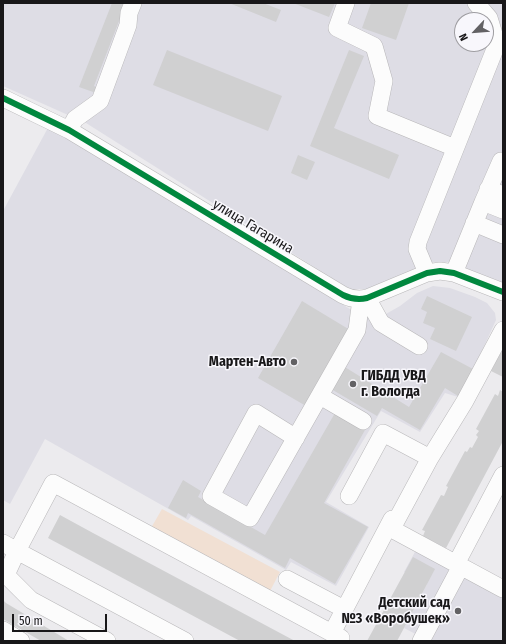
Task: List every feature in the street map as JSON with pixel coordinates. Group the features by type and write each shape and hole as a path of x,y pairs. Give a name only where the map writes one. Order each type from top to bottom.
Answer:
{"street":[{"path":"69,130 75,119 100,101 128,25 129,13 133,3"},
{"path":"346,3 337,28 374,46 384,81 377,116 456,148"},
{"path":"427,273 417,249 418,242 500,43 489,18 476,3"},
{"name":"улица Гагарина","path":"3,98 69,130 343,295 349,298 364,298"},
{"path":"454,273 474,222 497,181"},
{"path":"497,181 503,210"},
{"path":"474,222 503,235"},
{"path":"364,298 427,273 440,271 454,273 503,292"},
{"path":"364,298 382,323 419,346"},
{"path":"296,438 256,413 211,496 250,518 296,438 320,396 357,330 364,298"},
{"path":"107,641 31,600 6,575 10,547 53,483 335,637 344,609 392,519 396,521 430,458 465,401 503,330"},
{"path":"320,396 363,421"},
{"path":"349,496 383,432 430,458"},
{"path":"421,641 503,476"},
{"path":"388,527 503,589"},
{"path":"10,547 185,641"},
{"path":"287,579 344,609"},
{"path":"3,630 21,641"}],"shaded area":[{"path":"3,3 503,3 503,284 448,262 433,262 367,289 349,289 86,123 3,86"},
{"path":"50,124 358,314 377,319 400,306 417,293 433,286 450,288 475,297 487,303 495,313 496,320 476,364 458,397 445,393 420,432 381,411 326,502 369,527 336,586 291,562 286,570 191,516 188,520 45,439 10,504 3,500 3,211"},
{"path":"162,509 280,572 270,591 151,528"},
{"name":"Детский сад №3 «Воробушек»","path":"416,550 503,594 503,641 429,641 404,628 427,584 404,572"}],"building":[{"path":"112,3 126,3 94,86 98,88 96,93 79,87"},
{"path":"229,3 263,3 281,10 276,22"},
{"path":"293,3 335,3 329,17"},
{"path":"371,3 409,3 396,40 362,28"},
{"path":"167,50 282,96 268,131 153,85"},
{"path":"349,50 364,56 334,128 399,155 389,179 310,146"},
{"path":"298,155 315,162 307,180 291,173"},
{"path":"427,296 472,317 456,351 430,339 435,328 423,323 427,312 421,309"},
{"path":"302,301 350,330 306,406 258,378"},
{"path":"503,348 503,377 491,371"},
{"path":"441,352 473,369 458,396 445,388 420,430 382,408 377,416 326,386 340,364 409,407"},
{"path":"500,390 503,392 503,441 446,548 423,536 425,531 422,530 441,495 444,496 448,487 446,486 465,451 467,452 470,447 472,448 478,437 476,435 479,431 476,429 495,394 498,396"},
{"path":"335,413 365,430 324,503 368,527 335,584 290,558 285,568 188,513 186,518 168,508 183,480 201,491 198,497 265,535"},
{"path":"60,515 295,641 240,641 48,538"},
{"path":"413,557 435,569 397,641 367,641"},
{"path":"3,600 69,641 41,641 3,619"}],"cycle path":[{"path":"3,98 69,130 343,295 355,299 367,298 427,273 440,271 454,273 503,292"}],"place":[{"name":"Мартен-Авто","path":"294,362"},
{"name":"ГИБДД УВД г. Вологда","path":"353,384"},
{"name":"Детский сад №3 «Воробушек»","path":"458,611"}]}
